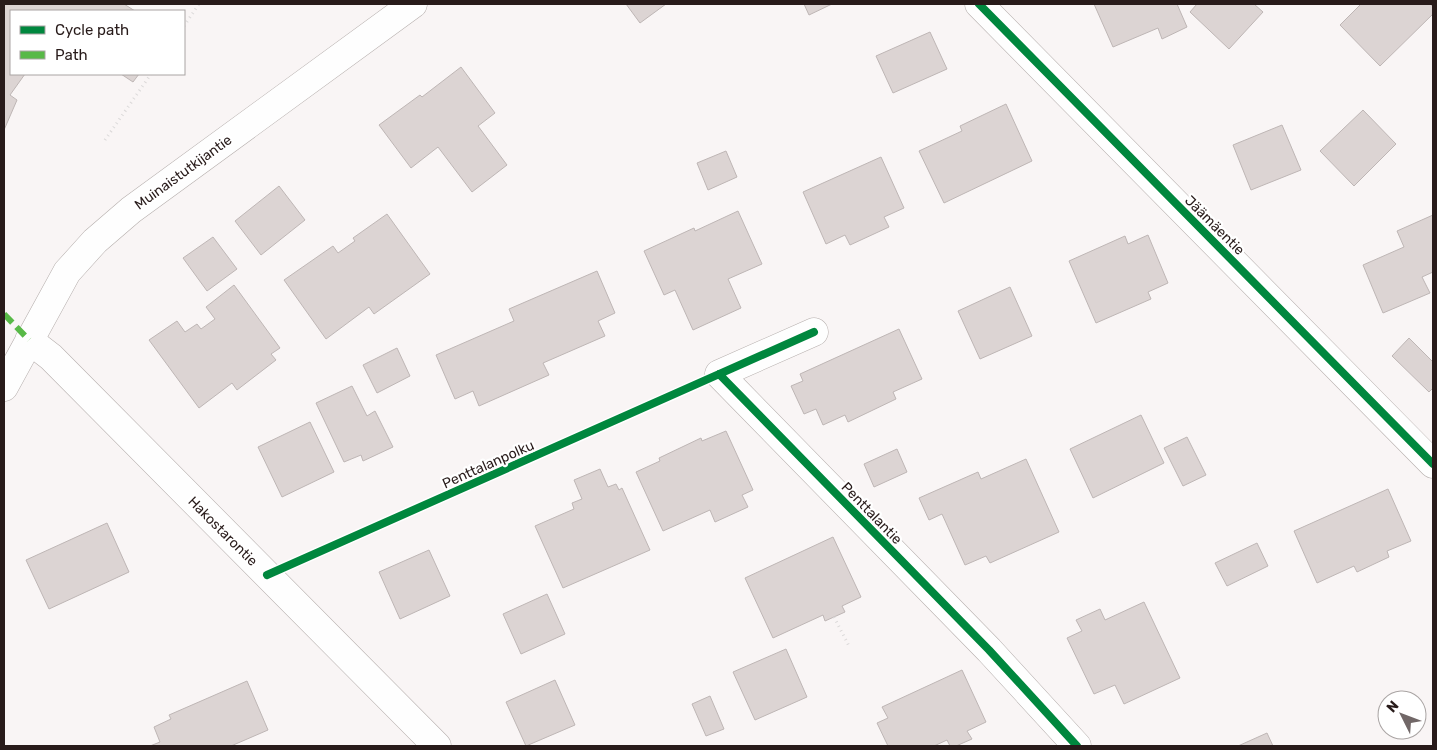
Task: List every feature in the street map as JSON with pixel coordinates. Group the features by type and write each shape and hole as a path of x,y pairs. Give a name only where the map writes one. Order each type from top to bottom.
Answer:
{"street":[{"name":"Muinaistutkijantie","path":"4,387 68,272 95,241 132,210 413,4"},
{"name":"Jäämäentie","path":"980,4 1433,464"},
{"name":"Penttalantie","path":"814,332 719,374 989,650 1077,746"},
{"name":"Hakostarontie","path":"29,340 51,357 436,746"}],"path":[{"path":"185,25 199,4"},
{"path":"105,140 150,75"},
{"path":"834,617 850,648"}],"building":[{"path":"4,4 124,4 133,10 10,10 10,75 24,75 10,95 17,100 4,130"},
{"path":"626,4 666,4 640,23"},
{"path":"804,4 832,4 809,15"},
{"path":"1094,4 1177,4 1187,27 1162,39 1158,28 1113,47"},
{"path":"1197,4 1254,4 1263,12 1229,49 1190,12"},
{"path":"1361,4 1430,4 1433,7 1433,14 1380,66 1340,25"},
{"path":"930,32 947,69 893,93 876,56"},
{"path":"461,67 495,113 478,126 507,165 472,192 438,147 411,168 379,125 420,95 422,97"},
{"path":"122,75 138,75 133,82"},
{"path":"1006,104 1032,161 944,203 919,151 962,131 960,126"},
{"path":"1363,110 1396,144 1354,186 1320,151"},
{"path":"1282,125 1301,170 1251,190 1233,145"},
{"path":"726,151 737,177 708,190 697,163"},
{"path":"881,157 904,208 884,217 889,227 850,245 845,235 826,244 803,192"},
{"path":"279,186 305,220 261,255 235,221"},
{"path":"738,211 762,264 728,279 741,308 693,330 675,290 664,295 644,251 694,228 695,231"},
{"path":"387,214 430,274 374,314 369,307 326,339 284,280 333,246 338,253 355,241 353,238"},
{"path":"1433,215 1433,272 1422,277 1430,293 1383,313 1363,265 1404,247 1397,231"},
{"path":"1148,235 1168,283 1148,292 1151,299 1096,323 1069,261 1125,236 1128,244"},
{"path":"213,237 237,269 207,291 183,258"},
{"path":"597,271 615,313 598,321 605,336 543,363 549,375 479,406 473,391 455,399 436,355 514,321 509,309"},
{"path":"234,285 280,348 271,354 276,360 237,390 232,383 199,408 149,340 177,321 185,332 197,324 201,329 215,319 206,307"},
{"path":"1010,287 1032,336 980,359 958,311"},
{"path":"899,329 922,379 893,392 896,399 848,422 845,415 823,425 816,409 804,414 791,386 803,381 800,374"},
{"path":"1409,338 1433,362 1433,388 1429,392 1392,356"},
{"path":"397,348 410,376 377,393 363,365"},
{"path":"352,386 367,416 375,411 393,447 363,461 361,455 344,462 316,403"},
{"path":"1141,415 1164,463 1093,498 1070,449"},
{"path":"310,422 334,472 282,497 258,447"},
{"path":"726,431 753,490 742,495 748,507 715,522 710,510 663,531 636,472 660,461 659,458 701,438 702,441"},
{"path":"1187,437 1206,475 1183,486 1164,448"},
{"path":"897,449 907,472 874,487 864,464"},
{"path":"1026,459 1059,532 990,563 986,556 965,565 942,514 929,520 919,498 978,472 981,479"},
{"path":"600,469 608,487 616,484 619,490 622,488 650,550 563,588 535,526 574,509 572,503 582,499 574,480"},
{"path":"1388,489 1411,541 1387,551 1389,557 1357,572 1354,566 1317,583 1294,531"},
{"path":"107,523 129,572 49,609 26,560"},
{"path":"833,537 861,597 842,606 845,612 825,621 823,615 773,638 745,578"},
{"path":"1257,543 1268,566 1227,586 1215,563"},
{"path":"429,550 450,596 400,619 379,572"},
{"path":"547,594 565,634 521,654 503,614"},
{"path":"1144,602 1180,678 1124,704 1115,685 1094,694 1067,638 1082,631 1076,620 1100,609 1105,620"},
{"path":"786,649 807,697 755,720 733,672"},
{"path":"962,670 986,722 967,731 972,739 956,746 950,746 947,740 934,746 888,746 877,723 888,718 882,707"},
{"path":"555,680 575,725 526,746 506,702"},
{"path":"247,681 268,730 231,746 150,746 160,742 154,727 171,719 169,715"},
{"path":"710,696 724,729 706,736 692,704"},
{"path":"1267,733 1273,746 1238,746"}],"marked path":[{"path":"4,314 29,340"}],"cycle path":[{"path":"979,4 1433,464"},
{"name":"Penttalanpolku","path":"267,575 814,332"},
{"path":"719,374 989,650 1077,746"}]}
